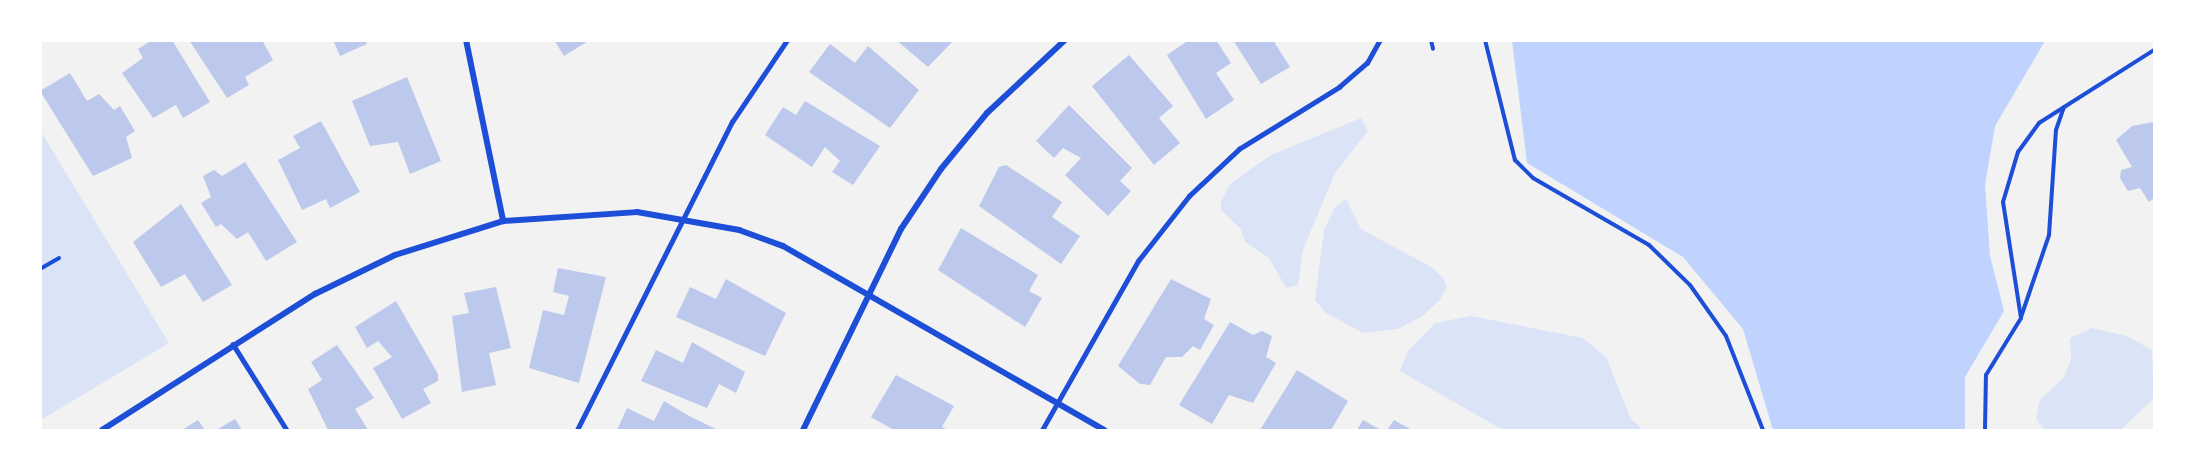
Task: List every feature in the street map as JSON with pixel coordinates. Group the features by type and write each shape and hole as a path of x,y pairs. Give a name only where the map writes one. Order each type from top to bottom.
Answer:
{"street":[{"path":"466,40 503,221"},
{"path":"803,430 901,229 941,169 987,113 1065,40"},
{"path":"102,430 232,344 315,294 395,255 503,221 565,213 682,217 783,246 869,292 1104,430"}],"lane":[{"path":"577,430 682,217 732,122 787,40"},
{"path":"1042,430 1138,261 1189,196 1239,149 1339,87 1366,63 1380,40"},
{"path":"232,344 287,430"}],"path":[{"path":"1431,40 1433,48"},
{"path":"1485,40 1515,159 1533,178 1649,244 1690,285 1726,336 1763,430"},
{"path":"2020,318 2003,202 2027,135 2064,106 2154,50"},
{"path":"1985,430 1986,375 2020,318 2049,235 2056,130 2064,106"},
{"path":"40,269 59,258"}],"shaded area":[{"path":"1361,118 1368,131 1335,173 1303,250 1298,285 1286,288 1269,258 1245,242 1241,229 1221,210 1221,201 1230,184 1271,155"},
{"path":"40,130 169,343 41,420 40,420"},
{"path":"1346,199 1361,229 1433,268 1444,279 1447,287 1439,301 1421,317 1398,329 1363,333 1326,313 1315,300 1324,230 1335,207"},
{"path":"1471,316 1583,338 1606,357 1631,419 1643,430 1503,430 1400,371 1408,351 1435,323"},
{"path":"2092,328 2127,336 2152,350 2154,398 2121,430 2044,430 2036,418 2040,400 2063,378 2071,360 2070,338"}],"water":[{"path":"1512,41 2045,41 1995,126 1985,185 1990,256 2004,311 1965,377 1965,430 1773,430 1743,329 1683,257 1527,163"}],"building":[{"path":"152,40 172,40 210,102 183,118 176,105 153,118 122,73 143,58 138,49"},
{"path":"189,40 262,40 273,60 245,77 249,85 227,98"},
{"path":"333,40 365,40 367,44 340,56"},
{"path":"554,40 590,40 564,56"},
{"path":"896,40 954,40 928,67"},
{"path":"1189,40 1216,40 1231,63 1216,73 1234,100 1206,119 1167,55"},
{"path":"1233,40 1273,40 1290,67 1261,84"},
{"path":"830,44 855,63 868,46 919,90 890,128 809,72"},
{"path":"1129,55 1173,106 1159,118 1180,143 1154,165 1092,86"},
{"path":"70,73 87,101 99,94 114,110 120,106 135,131 126,137 132,158 93,176 40,91"},
{"path":"407,77 441,161 410,174 398,142 370,146 352,101"},
{"path":"805,101 880,146 853,185 832,172 840,161 825,147 812,167 765,135 783,107 796,115"},
{"path":"1069,105 1132,168 1120,181 1131,191 1108,216 1065,175 1081,158 1063,148 1054,158 1036,141"},
{"path":"321,121 360,192 330,208 326,199 302,210 278,160 300,148 293,136"},
{"path":"2154,122 2154,198 2149,202 2140,188 2128,191 2120,178 2121,170 2132,167 2116,140 2132,126"},
{"path":"245,162 297,242 266,261 248,232 237,239 221,224 216,227 201,203 211,197 203,176 214,170 222,176"},
{"path":"1006,165 1062,202 1052,217 1080,236 1061,264 979,206 999,167"},
{"path":"181,204 232,285 203,302 185,274 161,287 133,242"},
{"path":"961,228 1038,275 1029,291 1042,298 1025,327 938,270"},
{"path":"558,268 606,277 579,383 529,368 543,310 564,315 569,296 553,292"},
{"path":"726,279 786,313 765,356 676,317 690,287 716,299"},
{"path":"1171,279 1211,299 1204,319 1214,325 1200,350 1193,346 1182,357 1166,357 1150,385 1140,384 1118,366"},
{"path":"496,287 511,348 489,353 496,385 462,392 452,316 469,313 464,293"},
{"path":"396,301 438,374 438,381 423,389 431,403 402,419 373,368 392,357 378,341 367,348 355,327"},
{"path":"1230,322 1253,335 1262,331 1272,336 1266,357 1276,363 1253,403 1229,395 1212,424 1179,405"},
{"path":"692,342 745,372 736,393 719,384 707,408 641,381 656,350 683,363"},
{"path":"337,345 374,398 355,409 368,430 328,430 308,389 322,380 311,362"},
{"path":"1297,370 1348,401 1331,430 1260,430"},
{"path":"896,375 954,406 942,427 948,430 894,430 871,417"},
{"path":"664,401 718,430 617,430 627,408 654,421"},
{"path":"235,419 242,430 216,430"},
{"path":"198,420 205,430 182,430"},
{"path":"1363,420 1381,430 1357,430"},
{"path":"1394,420 1412,430 1387,430"}]}
